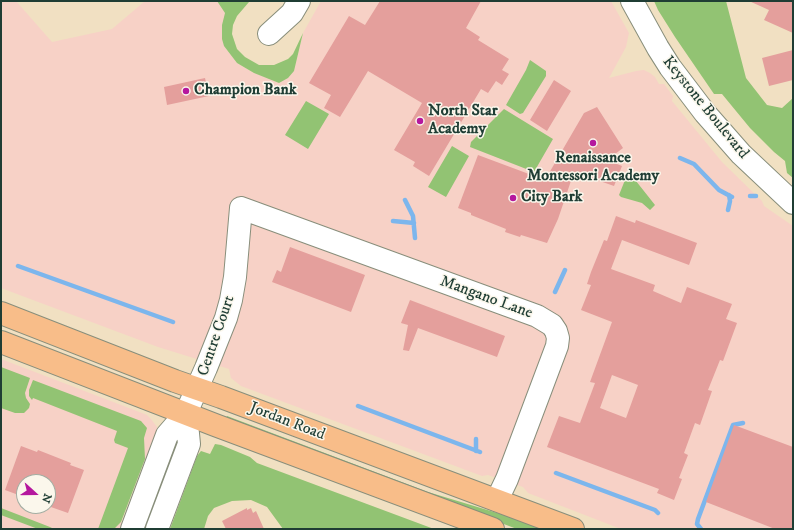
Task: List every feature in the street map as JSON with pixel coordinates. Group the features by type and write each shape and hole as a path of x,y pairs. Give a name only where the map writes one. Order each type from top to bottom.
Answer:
{"main road":[{"name":"Jordan Road","path":"1,313 142,368 573,529"},
{"name":"Jordan Road","path":"1,342 493,529"}],"street":[{"path":"269,34 292,13 299,1"},
{"name":"Keystone Boulevard","path":"632,1 666,60 706,113 740,154 793,203"},
{"name":"Centre Court","path":"186,413 223,326 231,300 235,277 241,208"},
{"name":"Mangano Lane","path":"241,208 537,316 552,325 558,338 557,346 507,479 497,500"},
{"path":"132,529 167,435 186,413"},
{"path":"157,529 189,444 186,413"}],"shaded area":[{"path":"1,1 16,1 52,42 112,29 145,1 217,1 225,13 224,46 237,63 254,73 294,71 303,33 321,1 611,1 629,33 626,47 609,78 644,70 655,77 659,84 664,84 673,96 672,101 722,162 762,201 764,206 793,226 793,529 621,529 528,493 523,487 488,475 482,476 241,386 231,378 229,369 158,347 1,288"},
{"path":"1,359 147,415 157,427 157,435 149,457 145,459 121,522 124,525 123,529 1,529"}],"green space":[{"path":"217,1 252,1 249,2 237,16 233,25 232,34 237,49 245,57 259,65 274,65 288,59 293,54 303,33 294,71 288,78 279,83 254,73 237,63 224,46 222,39 222,25 225,13"},
{"path":"654,1 726,1 746,78 767,105 782,108 793,98 793,178 787,173 785,161 750,128 722,94 714,94 675,37"},
{"path":"530,60 546,71 546,76 523,113 520,114 506,105"},
{"path":"306,101 329,114 308,149 285,135"},
{"path":"504,109 553,139 534,172 470,147 471,142"},
{"path":"452,146 469,156 446,197 428,187"},
{"path":"628,178 636,181 655,205 650,210 642,203 621,197 619,195 625,180"},
{"path":"1,367 30,378 25,393 30,404 29,408 24,413 15,413 1,408"},
{"path":"33,380 141,421 147,428 144,438 145,459 121,522 114,529 98,529 128,448 115,443 114,440 117,431 33,398 32,400 29,396 29,390"},
{"path":"227,416 428,492 550,529 517,529 226,420 225,419"},
{"path":"215,444 250,457 257,463 434,529 283,529 267,507 251,500 232,501 214,508 208,516 204,529 170,529 197,456 201,451 210,454"},
{"path":"1,508 54,529 38,529 1,515"}],"building":[{"path":"380,1 481,1 466,28 480,37 478,40 509,59 502,70 509,74 502,85 496,81 488,93 481,89 429,176 413,166 415,162 394,150 422,103 368,71 340,117 324,108 331,95 309,83 349,16 365,25"},
{"path":"749,1 793,1 793,33 764,20 769,10"},
{"path":"793,50 793,80 769,86 762,58"},
{"name":"Champion Bank","path":"205,78 209,96 167,105 164,87"},
{"path":"554,80 571,91 547,131 530,120"},
{"name":"City Bark","path":"597,107 623,148 607,160 622,166 614,186 574,172 558,219 547,243 505,232 506,229 471,215 471,213 458,208 478,155 545,180 584,113"},
{"path":"616,216 635,223 636,220 697,243 689,265 622,240 611,269 655,285 653,291 681,303 687,287 732,304 726,319 737,323 723,361 720,360 708,390 712,391 700,425 695,423 684,453 688,455 679,478 682,479 674,500 657,493 659,489 547,447 559,416 580,423 595,383 590,382 612,322 581,310 591,285 587,284 591,272 604,240 607,241","holes":["612,375 638,385 626,418 600,408"]},
{"path":"290,247 365,275 351,312 272,282 277,270 281,272"},
{"path":"410,300 505,336 497,357 418,328 409,351 403,350 408,325 401,323"},
{"path":"734,425 793,447 793,529 775,529 706,502"},
{"path":"21,446 37,452 38,450 71,463 70,465 84,470 68,513 56,509 56,474 16,474 16,494 5,490"},
{"path":"247,508 247,510 251,508 253,513 256,511 264,529 226,529 222,521"}],"waterway":[{"path":"680,158 694,164 719,190 732,197"},
{"path":"728,210 730,201 729,195"},
{"path":"750,196 756,196"},
{"path":"405,200 413,216 415,238"},
{"path":"393,221 414,223"},
{"path":"18,266 173,322"},
{"path":"555,292 565,270"},
{"path":"358,406 480,452"},
{"path":"701,529 697,524 698,519 733,425 743,423"},
{"path":"476,439 476,451"},
{"path":"556,473 655,510 658,513"}],"place":[{"name":"Champion Bank","path":"186,91"},
{"name":"North Star Academy","path":"420,121"},
{"name":"Renaissance Montessori Academy","path":"593,143"},
{"name":"City Bark","path":"513,198"}]}
